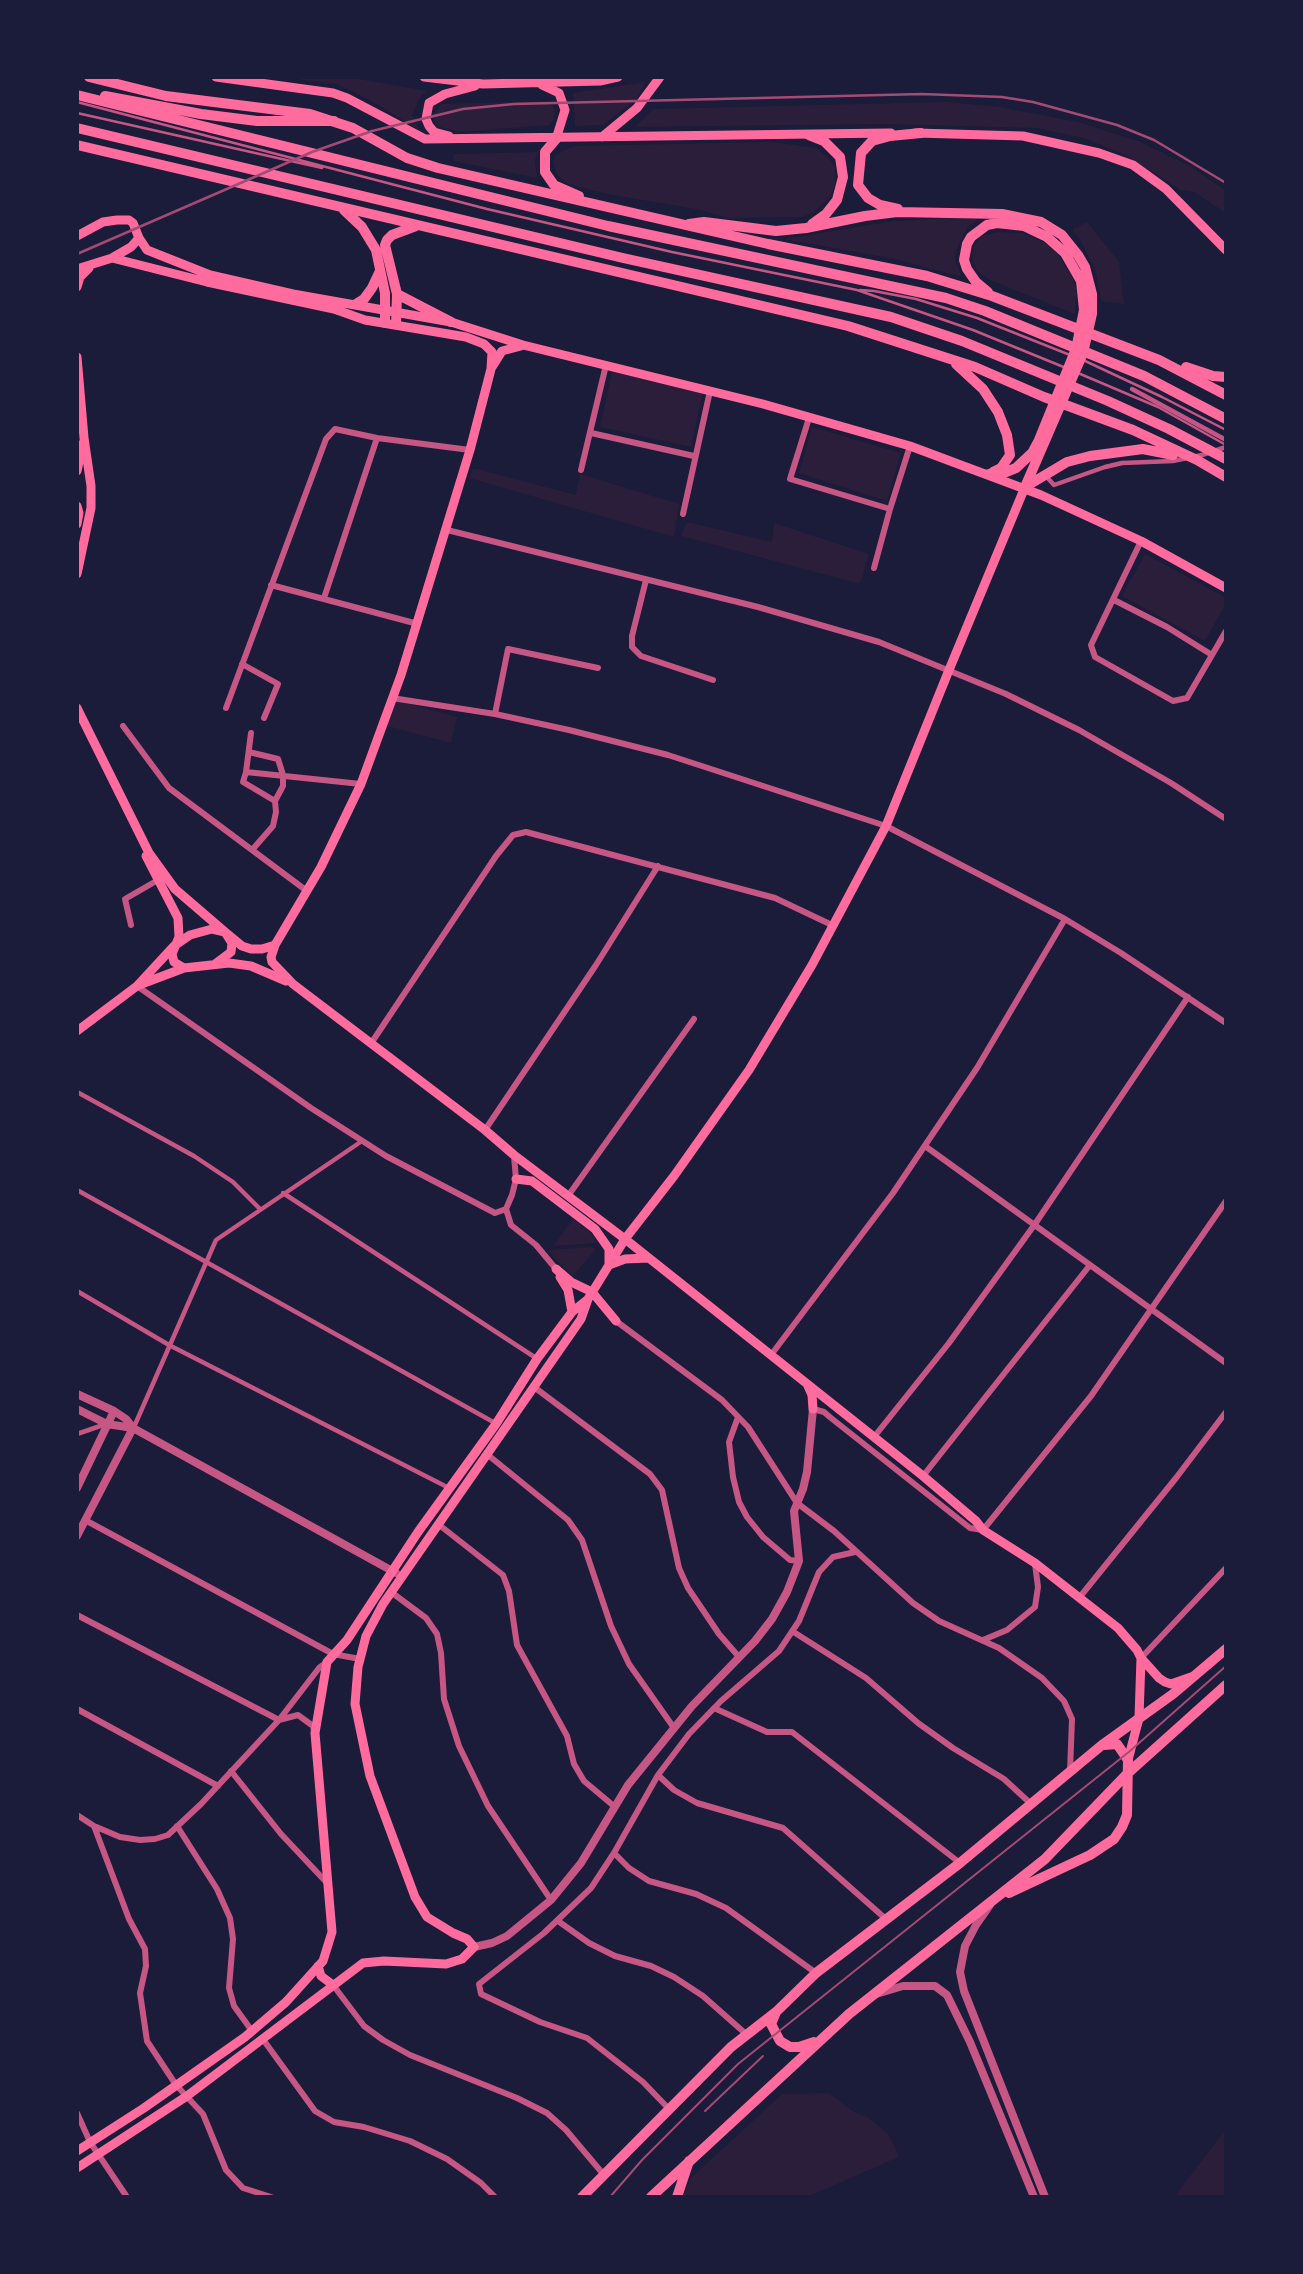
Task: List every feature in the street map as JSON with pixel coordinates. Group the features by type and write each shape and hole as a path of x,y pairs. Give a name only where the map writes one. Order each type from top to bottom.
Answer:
{"main road":[{"path":"89,77 166,96 310,114 353,128 407,158 422,163 768,244 889,267 992,296 1159,360 1213,376 1226,377"},
{"path":"216,77 333,93 425,139 556,139 763,133 1023,136 1099,153 1133,165 1166,189 1226,250"},
{"path":"424,77 483,84 618,77"},
{"path":"602,137 637,108 660,77"},
{"path":"538,83 559,93 565,110 556,139 545,152 545,173 554,185 598,206"},
{"path":"468,139 443,136 434,132 426,119 426,109 436,97 483,84"},
{"path":"80,98 103,96 257,121 334,121"},
{"path":"80,98 596,224 946,298 985,311 1144,376 1226,419"},
{"path":"77,128 623,258 891,317 962,341 1108,401 1226,459"},
{"path":"912,212 880,205 868,198 858,185 858,170 861,153 872,141 921,133"},
{"path":"806,228 826,214 837,200 843,177 840,157 824,141 809,135"},
{"path":"77,145 848,326 942,354 1133,430 1226,477"},
{"path":"341,208 362,227 376,250 386,310 391,324"},
{"path":"77,2151 252,2031 286,2003 323,1961 332,1932 314,1732 330,1658 347,1640 450,1489 534,1387 581,1319 590,1296 625,1239 748,1070 834,926 886,826 1047,432 1083,353 1092,294 1085,267 1071,245 1052,228 1030,219 1002,214 912,212 865,216 776,231 704,222 683,225"},
{"path":"77,236 103,222 117,220 134,223 147,250 210,275 293,294 451,322 523,345 763,404 910,446 1025,488 1141,541 1226,587"},
{"path":"992,296 967,270 964,260 967,244 987,225 997,223 1024,226 1055,243 1074,267 1081,281 1086,325"},
{"path":"391,324 397,312 397,294 385,245 392,235 416,226"},
{"path":"77,270 112,258 131,247 139,238"},
{"path":"112,258 207,282 334,309 365,320 442,331 484,344 492,352 491,369 470,450 393,698 361,784 321,867 275,945 272,962 293,984 372,1042 833,1404 923,1476 983,1530 1035,1563 1118,1628 1159,1678 1171,1684 1199,1673"},
{"path":"77,287 80,277 92,265"},
{"path":"356,304 364,299 372,288 380,270"},
{"path":"397,294 451,322"},
{"path":"491,369 502,352 523,345"},
{"path":"942,354 964,370 983,389 1003,422 1010,455 1001,468 989,474"},
{"path":"77,356 91,486 91,508 77,574"},
{"path":"1159,360 1226,395"},
{"path":"989,474 1006,472 1023,462 1047,432"},
{"path":"77,471 84,438"},
{"path":"1025,488 1067,462 1130,450 1152,449 1197,460"},
{"path":"77,506 77,524"},
{"path":"77,708 149,853 175,889 242,946 251,949 275,945"},
{"path":"77,718 178,918 179,937 174,946 174,962 184,968"},
{"path":"77,1031 137,986 174,946 190,935 212,929 225,932 232,943 231,952 215,964"},
{"path":"137,986 184,968 229,962 251,966 293,984"},
{"path":"516,1179 532,1181 595,1229 609,1249 609,1265"},
{"path":"609,1265 625,1259 648,1258"},
{"path":"556,1269 568,1290 572,1312"},
{"path":"556,1269 617,1321"},
{"path":"77,2168 187,2096 363,1963 384,1961 446,1964 462,1959 474,1947 467,1939 428,1917 415,1897 370,1776 361,1741 355,1704 360,1659 366,1636 391,1592 488,1455 537,1359 572,1312 590,1296"},
{"path":"807,1384 812,1395 813,1409"},
{"path":"813,1409 823,1402 833,1404"},
{"path":"582,2197 746,2034 776,2012 816,1973 960,1863 1102,1745 1199,1673 1226,1649"},
{"path":"993,1901 1090,1855 1114,1839 1122,1827 1127,1815 1128,1760 1139,1718 1141,1658"},
{"path":"651,2197 817,2040 1045,1859 1128,1773 1226,1685"},
{"path":"1102,1745 1117,1744 1128,1760"},
{"path":"318,1966 321,1976 333,1985"},
{"path":"776,2012 771,2024 780,2041 790,2047 799,2047 817,2040"},
{"path":"677,2197 689,2160"}],"street":[{"path":"582,470 606,365"},
{"path":"1132,389 1226,444"},
{"path":"683,514 710,391"},
{"path":"809,418 790,479 890,509"},
{"path":"226,708 326,439 335,429 377,438 470,450"},
{"path":"591,433 694,456"},
{"path":"324,598 377,438"},
{"path":"1044,475 1054,485 1105,467 1122,463 1173,461 1202,455 1226,444"},
{"path":"874,568 910,446"},
{"path":"447,530 879,642 1006,694 1079,730 1171,783 1226,819"},
{"path":"1141,541 1091,645 1094,657 1173,701 1186,698 1226,631"},
{"path":"646,580 632,636 632,647 641,656 713,680"},
{"path":"271,585 418,624"},
{"path":"1114,600 1167,627 1212,655"},
{"path":"495,715 508,649 598,668"},
{"path":"242,664 278,684 264,718"},
{"path":"393,698 569,730 668,755 886,826 1065,919 1226,1023"},
{"path":"123,726 169,789 307,891"},
{"path":"251,733 243,782 275,801"},
{"path":"249,752 278,759 283,775 283,786 275,801 273,826 252,850"},
{"path":"246,772 361,784"},
{"path":"372,1042 496,856 513,835 526,832 775,898 834,926"},
{"path":"485,1130 596,965 658,866"},
{"path":"131,925 125,899 158,880"},
{"path":"771,1355 877,1215 925,1146 977,1068 1065,919"},
{"path":"137,986 386,1156 495,1213 506,1209"},
{"path":"874,1437 949,1343 1035,1224 1188,997"},
{"path":"568,1196 694,1019"},
{"path":"77,1092 194,1156 233,1182 260,1209"},
{"path":"77,1536 133,1428 216,1240 362,1141"},
{"path":"925,1146 1226,1363"},
{"path":"514,1155 516,1179 506,1209 511,1225 536,1245 556,1269"},
{"path":"77,1190 501,1426"},
{"path":"283,1193 537,1359"},
{"path":"474,1947 507,1936 551,1900 582,1863 628,1785 692,1706 772,1619 787,1592 799,1561 794,1519 807,1472 813,1409 824,1412 970,1528 983,1530 1091,1396 1226,1201"},
{"path":"923,1476 1090,1265"},
{"path":"77,1291 169,1345 450,1489"},
{"path":"617,1321 722,1400 748,1427 797,1503 834,1531 912,1603 939,1621 999,1648 1042,1678 1064,1700 1072,1719 1070,1772"},
{"path":"534,1387 650,1474 662,1490 678,1568 719,1634 739,1657"},
{"path":"77,1394 126,1419 133,1428"},
{"path":"77,1409 107,1424 133,1428 402,1576"},
{"path":"77,1488 114,1412"},
{"path":"1079,1598 1226,1412"},
{"path":"738,1417 729,1442 739,1502 762,1537 790,1560 799,1561"},
{"path":"77,1434 107,1424"},
{"path":"488,1455 568,1520 582,1540 611,1626 629,1664 674,1728"},
{"path":"85,1520 330,1658 360,1659"},
{"path":"438,1524 503,1575 509,1591 517,1645 567,1736 574,1764 584,1781 615,1807"},
{"path":"669,2109 643,2082 587,2038 540,2022 481,1994 479,1984 558,1921 591,1888 658,1775 689,1734 714,1708 779,1651 799,1621 819,1572 833,1557 855,1552"},
{"path":"983,1640 1007,1630 1035,1607 1038,1587 1035,1563"},
{"path":"1141,1658 1226,1568"},
{"path":"391,1592 426,1618 437,1634 444,1699 463,1755 488,1805 551,1900"},
{"path":"77,1615 279,1720 298,1715 313,1726 314,1732"},
{"path":"792,1631 866,1678 918,1723 1004,1779 1030,1803"},
{"path":"77,1815 120,1837 140,1840 168,1835 279,1720 319,1668 330,1658"},
{"path":"714,1708 767,1732 792,1732 960,1863"},
{"path":"77,1709 218,1786"},
{"path":"231,1771 281,1834 329,1884"},
{"path":"658,1775 674,1790 697,1803 783,1828 887,1920"},
{"path":"94,1826 129,1919 145,1949 146,1966 140,1993 147,2041 176,2085 203,2114 226,2170 243,2188 271,2197"},
{"path":"177,1826 217,1889 230,1917 233,1939 229,1988 234,2006 252,2031"},
{"path":"614,1853 629,1868 649,1881 696,1894 726,1908 816,1973"},
{"path":"993,1901 965,1946 960,1972 964,1991 1045,2197"},
{"path":"558,1921 607,1952 651,1966 674,1977 703,1996 746,2034"},
{"path":"333,1985 364,2026 392,2045 547,2113 566,2130 604,2175"},
{"path":"870,1996 903,1986 935,1986 947,1995 976,2056 1034,2197"},
{"path":"262,2038 315,2111 334,2122 364,2127 410,2141 447,2159 481,2183 495,2197"},
{"path":"77,2113 90,2142 127,2197"}],"lane":[{"path":"80,98 349,174"},
{"path":"77,113 349,174 628,242 857,290 1024,350 1158,407 1226,444"},
{"path":"857,290 874,290 916,299 977,318 1124,378 1226,430"}],"shaded area":[{"path":"280,77 347,77 428,91 421,96 412,114 422,132 370,100 337,84"},
{"path":"646,82 636,100 603,125 575,126 573,93"},
{"path":"548,101 555,109 554,119 549,125 459,132 436,126 433,115 441,104"},
{"path":"946,102 1000,107 1078,122 1138,141 1190,166 1226,191 1226,213 1194,192 1181,190 1127,156 1084,138 1036,128 884,124 635,127 653,109"},
{"path":"772,142 816,148 835,168 835,185 830,197 812,213 802,217 727,218 701,210 607,194 568,184 558,176 553,163 560,152 575,146"},
{"path":"538,152 535,160 537,178 453,161 454,154"},
{"path":"978,219 968,227 956,251 955,260 962,277 895,259 784,239 893,221"},
{"path":"1087,222 1119,262 1124,304 1101,301 1096,272 1080,239 1072,230"},
{"path":"997,232 1022,233 1047,244 1057,253 1072,277 1077,292 1075,314 990,280 977,271 972,260 973,247 980,237"},
{"path":"612,372 703,392 691,447 600,427"},
{"path":"812,427 901,453 887,501 799,473"},
{"path":"473,468 576,495 580,474 679,504 674,537 469,478"},
{"path":"687,522 772,542 774,523 869,554 860,584 681,536"},
{"path":"1145,554 1226,598 1226,603 1205,641 1122,596"},
{"path":"394,700 457,717 451,743 387,726"},
{"path":"573,1219 592,1234 596,1243 553,1246"},
{"path":"596,1249 573,1276 548,1250"},
{"path":"829,2093 854,2112 869,2118 889,2135 899,2157 807,2197 683,2197 691,2178 782,2094"},
{"path":"1226,2129 1226,2197 1174,2197"}],"tram line":[{"path":"610,2197 642,2160 738,2064 1130,1751 1226,1666"},
{"path":"705,2111 763,2056"}],"railway":[{"path":"77,254 312,152 372,131 463,109 514,104 922,94 1002,97 1033,102 1117,125 1154,140 1226,183"}]}
